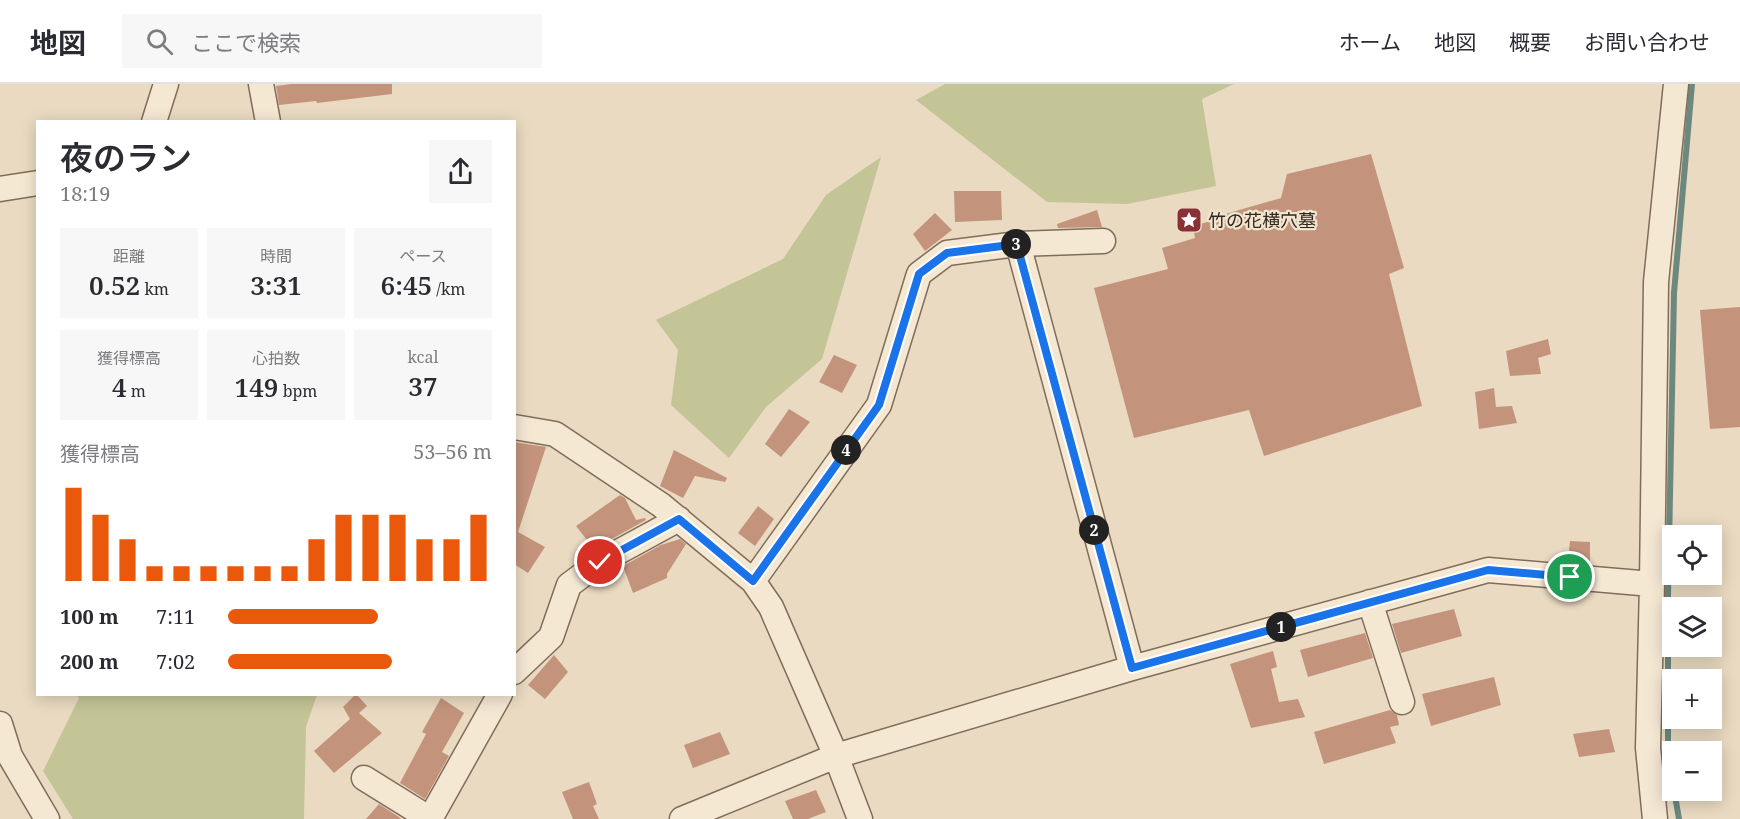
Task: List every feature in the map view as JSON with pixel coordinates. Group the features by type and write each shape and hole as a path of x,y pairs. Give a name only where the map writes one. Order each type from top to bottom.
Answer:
{"street":[{"path":"155,120 166,84"},
{"path":"261,84 268,120"},
{"path":"1655,819 1648,748 1656,282 1676,84"},
{"path":"0,189 36,183"},
{"path":"753,581 879,405 919,274 947,253 1018,244 1103,241"},
{"path":"1018,244 1132,668"},
{"path":"516,427 555,435 662,504 753,581 771,607 836,756 860,819"},
{"path":"516,670 551,637 570,585 600,562 679,519"},
{"path":"682,819 836,756 1132,668 1488,570 1652,584"},
{"path":"1370,602 1402,702"},
{"path":"364,778 430,819 500,696"},
{"path":"0,724 10,756 47,819"}],"green space":[{"path":"945,84 1234,84 1202,99 1216,186 1127,204 1047,202 916,100"},
{"path":"881,157 822,359 766,407 729,458 671,405 678,350 656,320 783,259 826,195"},
{"path":"78,696 317,696 306,727 304,819 73,819 43,771 79,698"}],"building":[{"path":"392,84 392,94 279,105 276,86"},
{"path":"1371,154 1404,268 1389,274 1422,406 1264,456 1249,410 1134,438 1094,288 1168,269 1162,248 1195,238 1193,226 1281,198 1287,174"},
{"path":"954,191 1001,191 1002,220 955,222"},
{"path":"1097,210 1102,227 1058,228 1057,224"},
{"path":"935,213 952,230 925,251 913,234"},
{"path":"1740,307 1740,427 1710,429 1700,310"},
{"path":"1548,339 1551,354 1538,358 1541,374 1510,376 1506,351"},
{"path":"834,355 857,365 842,393 819,382"},
{"path":"1494,388 1496,407 1512,406 1517,423 1479,429 1475,392"},
{"path":"789,409 810,422 781,457 765,444"},
{"path":"516,442 546,447 518,532 545,547 528,573 516,565"},
{"path":"674,450 727,478 725,482 695,476 683,498 660,486"},
{"path":"620,495 625,498 636,520 645,518 646,520 594,549 576,526"},
{"path":"758,506 774,519 755,546 738,533"},
{"path":"680,539 686,544 667,574 667,578 633,593 623,566 661,545"},
{"path":"1570,541 1590,542 1590,561 1568,560"},
{"path":"1454,609 1462,636 1401,653 1392,624"},
{"path":"1365,633 1373,658 1308,677 1300,650"},
{"path":"1273,651 1277,667 1271,669 1279,702 1298,699 1305,717 1251,728 1230,664"},
{"path":"554,655 568,672 545,699 528,685"},
{"path":"1494,677 1501,705 1431,726 1422,694"},
{"path":"354,696 358,696 367,706 359,713 382,733 334,773 314,751 350,719 343,707"},
{"path":"441,698 464,713 442,752 449,756 425,799 400,783 426,734 422,732"},
{"path":"1390,710 1397,715 1399,725 1390,727 1396,743 1324,764 1314,732"},
{"path":"1609,729 1615,752 1579,757 1573,734"},
{"path":"720,732 730,754 693,768 684,745"},
{"path":"589,782 597,804 593,806 599,819 573,819 562,792"},
{"path":"816,790 826,812 808,819 793,819 785,801"},
{"path":"379,804 399,817 401,819 366,819"}],"waterway":[{"path":"1668,741 1668,596 1674,293 1692,84"},
{"path":"1676,801 1679,819"}],"place":[{"name":"竹の花横穴墓","path":"1189,220"}],"route":[{"path":"600,562 679,519 753,581 879,405 919,274 947,253 1018,244 1132,668 1488,570 1570,577"}]}
